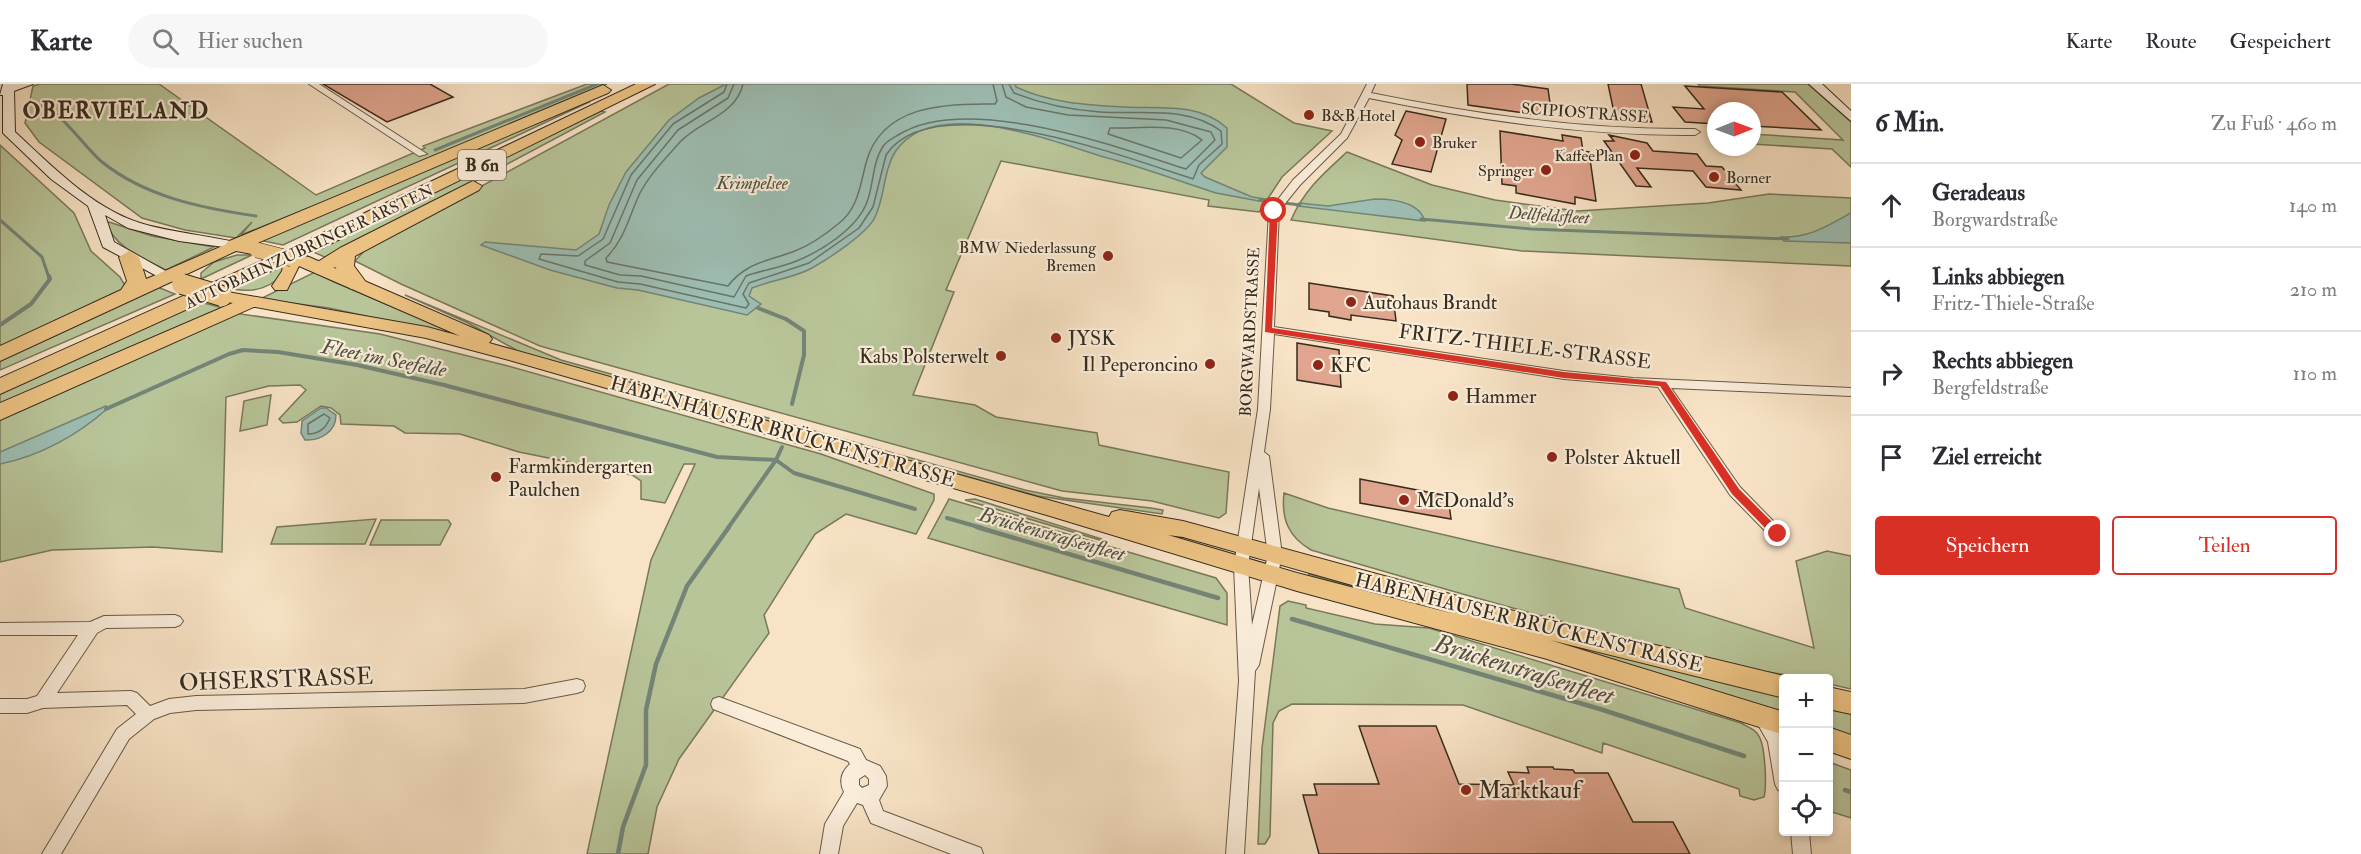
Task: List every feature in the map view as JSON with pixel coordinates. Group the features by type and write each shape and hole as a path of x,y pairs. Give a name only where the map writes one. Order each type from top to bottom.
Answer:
{"highway":[{"path":"234,246 616,84"},
{"name":"AUTOBAHNZUBRINGER ARSTEN","path":"0,375 319,232 631,84"},
{"name":"AUTOBAHNZUBRINGER ARSTEN","path":"0,387 315,244 648,84"},
{"path":"301,263 352,275 659,84"},
{"path":"129,257 137,281 129,294"},
{"path":"0,354 129,294 183,282"},
{"path":"0,412 249,302"}],"main road":[{"path":"5,87 27,84"},
{"path":"1815,84 1851,117"},
{"name":"HABENHAUSER BRÜCKENSTRASSE","path":"5,87 9,133 56,176 94,204 141,227 184,238 257,250 352,275 516,356"},
{"name":"HABENHAUSER BRÜCKENSTRASSE","path":"94,204 108,244 129,257 183,282 222,296 427,333 516,356 1051,508 1243,556 1772,720"},
{"path":"183,282 208,258 234,246"},
{"path":"183,282 208,258"},
{"path":"281,286 301,263"},
{"path":"249,302 281,286 301,263"},
{"name":"HABENHAUSER BRÜCKENSTRASSE","path":"1273,565 1779,686"},
{"path":"1833,699 1851,703"},
{"path":"1833,742 1851,747"}],"street":[{"path":"313,84 422,154"},
{"name":"BORGWARDSTRASSE","path":"1247,681 1243,556 1264,410 1275,210 1283,196 1305,171 1340,140 1371,84"},
{"name":"SCIPIOSTRASSE","path":"1366,95 1506,121 1651,132 1695,132"},
{"name":"FRITZ-THIELE-STRASSE","path":"1268,330 1564,375 1662,384 1851,392"},
{"path":"1662,384 1735,491 1778,534"},
{"name":"BORGWARDSTRASSE","path":"1247,681 1273,565 1259,438"},
{"path":"0,628 91,628 104,622 175,621"},
{"path":"43,701 91,628"},
{"path":"1235,854 1247,681"},
{"name":"OHSERSTRASSE","path":"51,854 123,734 148,714 169,706 196,703 524,696 577,686"},
{"path":"0,706 27,706 43,701 131,698 148,714"},
{"path":"719,705 854,754 861,768 874,771 878,776 879,782 876,790 861,794 834,824 829,854"},
{"path":"1772,720 1784,782"},
{"path":"861,794 877,817 974,854"},
{"path":"1800,836 1802,854"}],"green space":[{"path":"40,84 159,84 316,195 425,148 423,146 587,84 607,84 439,156 241,235 252,222 236,238 185,230 142,218 39,142 25,123 33,86"},
{"path":"669,84 1231,84 1294,123 1332,131 1282,177 1259,212 1208,206 1209,200 1001,161 946,290 954,292 913,395 975,405 996,417 1097,433 1099,445 1229,472 1226,513 1219,518 1152,501 1062,491 540,346 355,261 366,249"},
{"path":"1698,84 1808,84 1851,122 1851,167 1832,149 1761,145 1761,135 1843,140 1795,92 1700,86"},
{"path":"586,101 589,102 283,245 259,240"},
{"path":"601,111 605,112 329,259 309,250"},
{"path":"0,145 74,213 91,251 120,277 127,289 0,346"},
{"path":"1347,152 1432,185 1495,200 1577,211 1708,203 1769,194 1851,198 1851,266 1522,251 1291,220 1308,191"},
{"path":"107,223 152,236 214,247 166,270 123,246 110,231"},
{"path":"237,255 252,255 201,279 201,273 214,262"},
{"path":"282,265 285,269 281,275 263,288 233,289"},
{"path":"315,272 466,338 329,308 260,299"},
{"path":"155,286 175,294 0,370 0,357"},
{"path":"405,295 561,360 1025,490 1064,498 1163,510 1162,514 1038,496 594,373 518,351 468,323"},
{"path":"200,302 223,308 0,405 0,392"},
{"path":"234,313 380,334 508,366 821,454 934,494 934,500 916,534 846,514 815,534 764,615 769,633 679,759 657,807 648,854 587,854 651,560 695,464 684,464 665,503 641,499 641,481 632,475 519,452 460,434 405,433 394,426 341,424 340,415 331,408 321,406 297,422 283,423 279,419 306,390 300,385 269,386 226,397 222,552 153,547 52,550 0,562 0,416"},
{"path":"271,395 267,425 240,431 244,401"},
{"path":"1284,493 1328,508 1679,589 1685,608 1814,648 1796,561 1827,551 1851,556 1851,689 1833,685 1833,674 1779,674 1716,661 1480,599 1311,550 1297,539 1288,527 1283,503"},
{"path":"949,499 1216,578 1227,593 1227,625 928,538"},
{"path":"975,499 1102,539 1103,541 965,500"},
{"path":"376,519 365,544 271,544 277,527"},
{"path":"381,520 448,520 451,524 440,545 370,545"},
{"path":"1309,574 1426,607 1779,690 1779,716 1308,578"},
{"path":"1288,601 1306,605 1306,608 1375,624 1429,628 1741,723 1757,733 1762,743 1765,767 1764,797 1754,800 1740,796 1739,789 1603,743 1602,753 1463,705 1292,704 1279,711 1273,723 1270,836 1265,844 1258,844 1262,748 1280,606"},
{"path":"1833,703 1851,707 1851,739 1833,733"},
{"path":"1833,763 1851,770 1851,818 1833,812"}],"water":[{"name":"Krimpelsee","path":"726,84 1015,84 1016,87 1042,97 1069,102 1191,110 1216,120 1227,128 1227,147 1201,173 1205,177 1252,197 1266,199 1264,202 1216,193 1026,133 965,124 937,126 913,135 895,152 891,160 881,201 871,223 847,245 812,268 752,288 749,296 761,304 747,315 638,290 617,288 550,270 481,245 485,242 576,250 599,234 609,205 626,172 669,120 699,98"},
{"path":"1375,199 1397,201 1411,206 1422,215 1425,221 1297,206 1299,203 1328,206"},
{"path":"1851,213 1851,243 1784,241 1781,237 1810,233"},
{"path":"106,406 108,408 96,418 58,443 30,456 0,464 0,452"},
{"path":"321,408 326,408 336,415 333,426 321,437 305,440 301,433 302,421"}],"building":[{"path":"323,84 430,84 453,97 387,122"},
{"path":"1467,84 1511,84 1548,89 1552,117 1468,105"},
{"path":"1608,84 1641,84 1652,122 1615,117"},
{"path":"1685,86 1782,92 1821,130 1761,127 1761,102 1707,102 1707,123 1685,122 1673,107 1704,109"},
{"name":"Bruker","path":"1406,111 1446,119 1431,172 1392,164 1402,140 1395,135"},
{"name":"Springer","path":"1500,131 1563,141 1562,135 1581,138 1583,151 1589,152 1596,201 1575,197 1575,204 1516,193 1516,186 1502,184"},
{"path":"1609,135 1647,143 1653,151 1697,154 1706,166 1722,167 1741,190 1706,187 1693,171 1637,168 1651,187 1636,186 1604,141 1614,141"},
{"name":"Autohaus Brandt","path":"1309,283 1393,296 1396,321 1351,315 1351,320 1329,316 1329,312 1309,309"},
{"name":"KFC","path":"1297,343 1339,350 1341,387 1297,380"},
{"name":"McDonald's","path":"1360,479 1448,496 1451,519 1360,503"},
{"name":"Marktkauf","path":"1359,726 1436,726 1459,784 1514,785 1508,772 1529,773 1527,767 1553,767 1554,769 1573,770 1575,773 1608,773 1633,822 1673,822 1690,854 1319,854 1303,795 1317,795 1314,784 1379,784"}],"waterway":[{"path":"435,150 597,84"},
{"path":"42,106 65,122 102,162 137,184 195,205 256,216"},
{"name":"Dellfeldsfleet","path":"1260,200 1300,205"},
{"name":"Dellfeldsfleet","path":"1421,219 1531,229 1788,239"},
{"path":"0,220 42,257 49,278"},
{"path":"0,325 31,304 50,279 49,276"},
{"path":"758,308 786,319 804,331 804,355 792,404"},
{"name":"Fleet im Seefelde","path":"106,409 229,354 243,350 278,352 357,365 444,385 717,457 776,460"},
{"path":"776,460 782,447"},
{"path":"728,528 776,460"},
{"name":"Brückenstraßenfleet","path":"776,460 794,473 915,509"},
{"name":"Brückenstraßenfleet","path":"947,518 982,528"},
{"path":"618,854 623,827 646,765 646,710 656,664 687,586 729,527"},
{"name":"Brückenstraßenfleet","path":"977,527 1218,598"},
{"name":"Brückenstraßenfleet","path":"1292,619 1600,709 1744,756"},
{"name":"Brückenstraßenfleet","path":"1845,790 1851,792"}],"place":[{"name":"B&B Hotel","path":"1309,115"},
{"name":"Bruker","path":"1420,142"},
{"name":"KaffeePlan","path":"1635,155"},
{"name":"Springer","path":"1546,170"},
{"name":"Borner","path":"1714,177"},
{"name":"BMW Niederlassung Bremen","path":"1108,256"},
{"name":"Autohaus Brandt","path":"1351,302"},
{"name":"JYSK","path":"1056,338"},
{"name":"Kabs Polsterwelt","path":"1001,356"},
{"name":"Il Peperoncino","path":"1210,364"},
{"name":"KFC","path":"1318,365"},
{"name":"Hammer","path":"1453,396"},
{"name":"Polster Aktuell","path":"1552,457"},
{"name":"Farmkindergarten Paulchen","path":"496,477"},
{"name":"McDonald's","path":"1404,500"},
{"name":"Marktkauf","path":"1466,790"}],"district":[{"name":"OBERVIELAND","path":"116,110"}],"route":[{"path":"1274,211 1268,330 1564,375 1662,384 1735,491 1778,534"}]}
